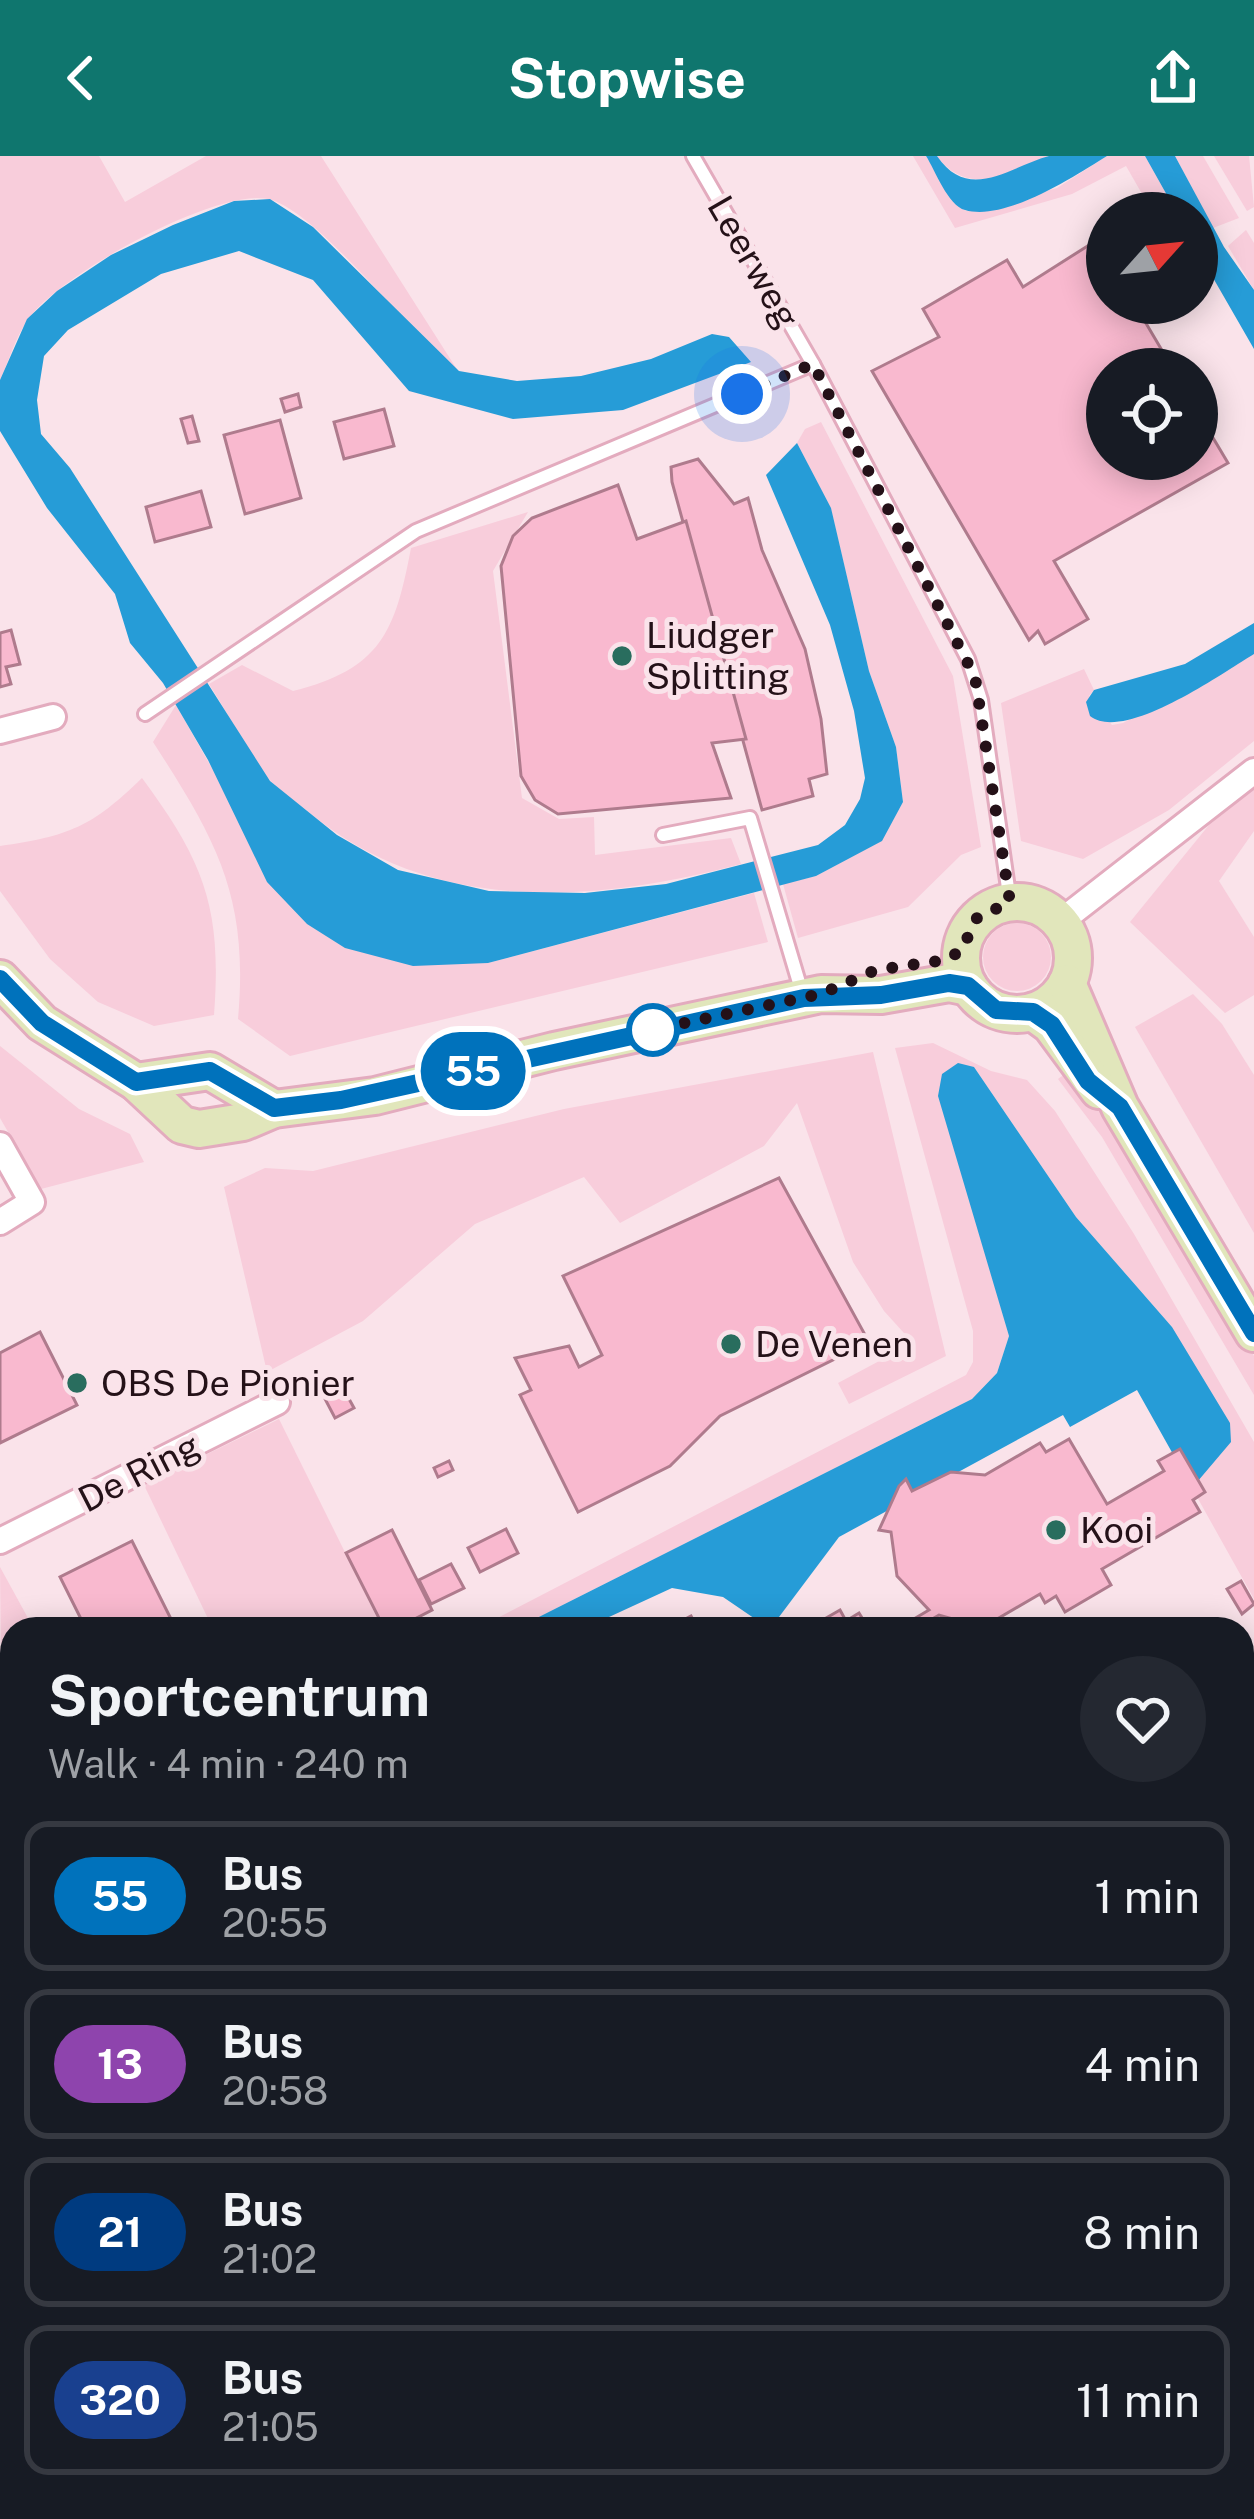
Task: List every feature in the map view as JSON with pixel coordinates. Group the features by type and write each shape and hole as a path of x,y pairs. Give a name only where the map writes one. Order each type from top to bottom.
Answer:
{"main road":[{"path":"965,969 977,918 1010,902 1037,906 1060,922 1073,956 1067,982 1056,998 1033,1012"},
{"path":"0,979 42,1023 136,1082 182,1125 199,1129 243,1122 274,1108 375,1096 813,996 876,970 945,960 965,969 996,1010 1033,1012 1052,1025 1088,1081 1120,1107"},
{"path":"1067,982 1120,1107 1254,1333"},
{"path":"136,1082 210,1071 274,1108"}],"street":[{"path":"0,731 52,717"},
{"path":"1060,922 1254,771"},
{"path":"0,1145 32,1202 0,1222"},
{"name":"De Ring","path":"0,1541 277,1402"}],"lane":[{"name":"Leerweg","path":"693,156 813,364 975,677 1010,902"},
{"path":"146,714 220,659 416,531 813,364"},
{"path":"662,835 750,818 773,899 813,996"}],"shaded area":[{"path":"0,156 99,156 125,202 206,156 321,156 458,371 312,225 268,199 244,199 212,207 138,239 69,282 27,321 0,380"},
{"path":"913,156 926,156 955,203 966,211 1057,188 1107,156 1145,156 1165,192 1141,192 1126,166 1072,194 955,228"},
{"path":"937,156 1048,156 1005,176 975,179 961,176"},
{"path":"1175,156 1203,156 1239,218 1218,226 1218,192 1194,192"},
{"path":"1214,156 1249,156 1254,207 1247,211"},
{"path":"1246,230 1254,243 1254,290 1228,246"},
{"path":"821,422 953,676 981,847 961,855 908,907 798,938 783,884 816,876 881,841 903,802 896,747 869,671 831,509 797,443 805,429"},
{"path":"528,512 493,571 522,798 559,819 594,817 595,855 731,838 741,864 630,887 573,892 517,892 410,870 359,847 277,788 209,684 242,665 293,691 346,671 365,658 390,624 411,548"},
{"path":"1254,654 1254,741 1169,810 1083,859 1021,841 1001,703 1084,669 1094,690 1089,696 1112,725 1123,723"},
{"path":"176,705 239,816 268,882 488,963 754,893 768,942 290,1056 238,1019 238,938 224,872 195,810 153,742"},
{"path":"142,778 195,862 215,945 214,1015 154,1026 98,1002 50,959 0,891 0,846 78,827"},
{"path":"1254,789 1254,831 1219,881 1254,937 1254,995 1225,1013 1130,922 1209,825"},
{"path":"1017,923 1041,933 1051,957 1041,981 1017,991 993,981 983,957 993,933"},
{"path":"1193,994 1222,1024 1254,1075 1254,1233 1135,1027"},
{"path":"933,1043 991,1071 1027,1080 1055,1111 1134,1234 1254,1442 1254,1599 1192,1488 1172,1327 1076,1217 974,1067 989,1266 1009,1336 997,1373 972,1399 539,1617 499,1617 966,1375 973,1362 973,1331 895,1048"},
{"path":"0,1046 79,1109 130,1134 144,1162 41,1189 0,1118"},
{"path":"873,1052 946,1356 849,1404 838,1383 913,1343 884,1311 853,1262 797,1103 764,1146 620,1223 584,1177 475,1224 363,1321 267,1372 224,1187 265,1168 313,1171 564,1109"},
{"path":"1070,1070 1126,1140 1254,1356 1254,1395 1102,1137 1058,1079"},
{"path":"279,1419 377,1617 207,1617 144,1485"},
{"path":"0,1567 27,1617 1,1617"}],"water":[{"path":"926,156 937,156 949,170 976,180 1049,156 1107,156 1039,195 981,212 953,202"},
{"path":"1145,156 1175,156 1194,192 1165,192"},
{"path":"270,199 313,227 459,371 517,381 581,376 651,359 712,334 729,337 751,362 623,410 513,419 409,391 313,280 239,251 161,274 68,330 44,356 37,400 41,434 70,468 270,781 337,835 398,870 489,891 585,893 666,884 818,845 845,825 860,799 865,778 854,711 830,625 766,475 797,443 831,508 869,671 896,747 903,802 882,841 816,876 488,963 413,966 345,948 307,924 267,882 208,760 163,683 130,643 115,594 47,508 0,431 0,380 27,319 57,291 111,255 173,225 234,201"},
{"path":"1218,236 1254,290 1254,349 1218,286"},
{"path":"1254,623 1254,654 1197,690 1125,721 1105,722 1090,716 1086,702 1094,690 1185,664"},
{"path":"958,1063 974,1067 1076,1217 1172,1327 1230,1423 1231,1442 1192,1488 1137,1390 1070,1427 1063,1415 839,1537 779,1617 752,1617 723,1597 672,1588 609,1617 539,1617 972,1399 997,1373 1009,1336 938,1096 942,1074"}],"building":[{"path":"1086,247 1086,324 1146,324 1161,348 1086,348 1086,480 1198,480 1054,561 1088,619 1045,644 1038,631 1029,640 872,371 939,337 923,309 1007,260 1023,287"},
{"path":"298,394 301,407 285,412 281,399"},
{"path":"384,409 394,446 344,459 334,422"},
{"path":"192,416 199,441 188,443 181,419"},
{"path":"280,420 301,498 245,514 224,435"},
{"path":"1218,446 1228,463 1218,469"},
{"path":"698,459 734,504 748,498 762,550 805,649 821,719 827,774 809,779 813,796 762,810 672,482 671,467"},
{"path":"618,485 637,539 686,521 746,739 712,743 731,798 558,814 535,800 521,776 501,566 513,536 532,518"},
{"path":"201,491 211,527 155,542 146,507"},
{"path":"11,630 20,664 6,667 11,684 0,687 0,633"},
{"name":"De Venen","path":"779,1178 869,1342 720,1416 670,1466 578,1512 520,1395 531,1390 515,1358 569,1346 579,1367 602,1355 563,1276"},
{"path":"40,1332 77,1405 0,1443 0,1353"},
{"path":"343,1388 354,1408 335,1418 324,1397"},
{"path":"1069,1439 1107,1504 1164,1471 1158,1461 1180,1449 1205,1492 1193,1500 1200,1512 1102,1569 1111,1585 1065,1612 1056,1596 1045,1603 1040,1594 1001,1617 917,1617 929,1610 897,1576 891,1532 879,1530 899,1486 906,1479 912,1491 951,1472 985,1475 1040,1443 1046,1452"},
{"path":"449,1461 453,1470 438,1477 434,1468"},
{"path":"506,1529 518,1553 480,1572 468,1548"},
{"path":"392,1530 432,1610 418,1617 378,1617 346,1553"},
{"path":"132,1541 170,1617 80,1617 60,1577"},
{"path":"451,1564 464,1588 431,1604 419,1580"},
{"path":"1241,1581 1254,1604 1242,1614 1227,1589"}],"bus line":[{"name":"55","path":"0,979 42,1023 136,1082 210,1071 274,1108 375,1096 554,1051 821,994 881,995 949,983 968,986 996,1010 1033,1012 1052,1025 1088,1081 1120,1107 1254,1333"}],"place":[{"name":"Liudger Splitting","path":"622,656"},
{"name":"De Venen","path":"731,1344"},
{"name":"OBS De Pionier","path":"77,1383"},
{"name":"Kooi","path":"1056,1530"}],"route":[{"path":"653,1030 637,1033 821,994 876,970 945,960 961,951 977,918 1010,902 975,677 858,446 813,364 742,394"}]}
